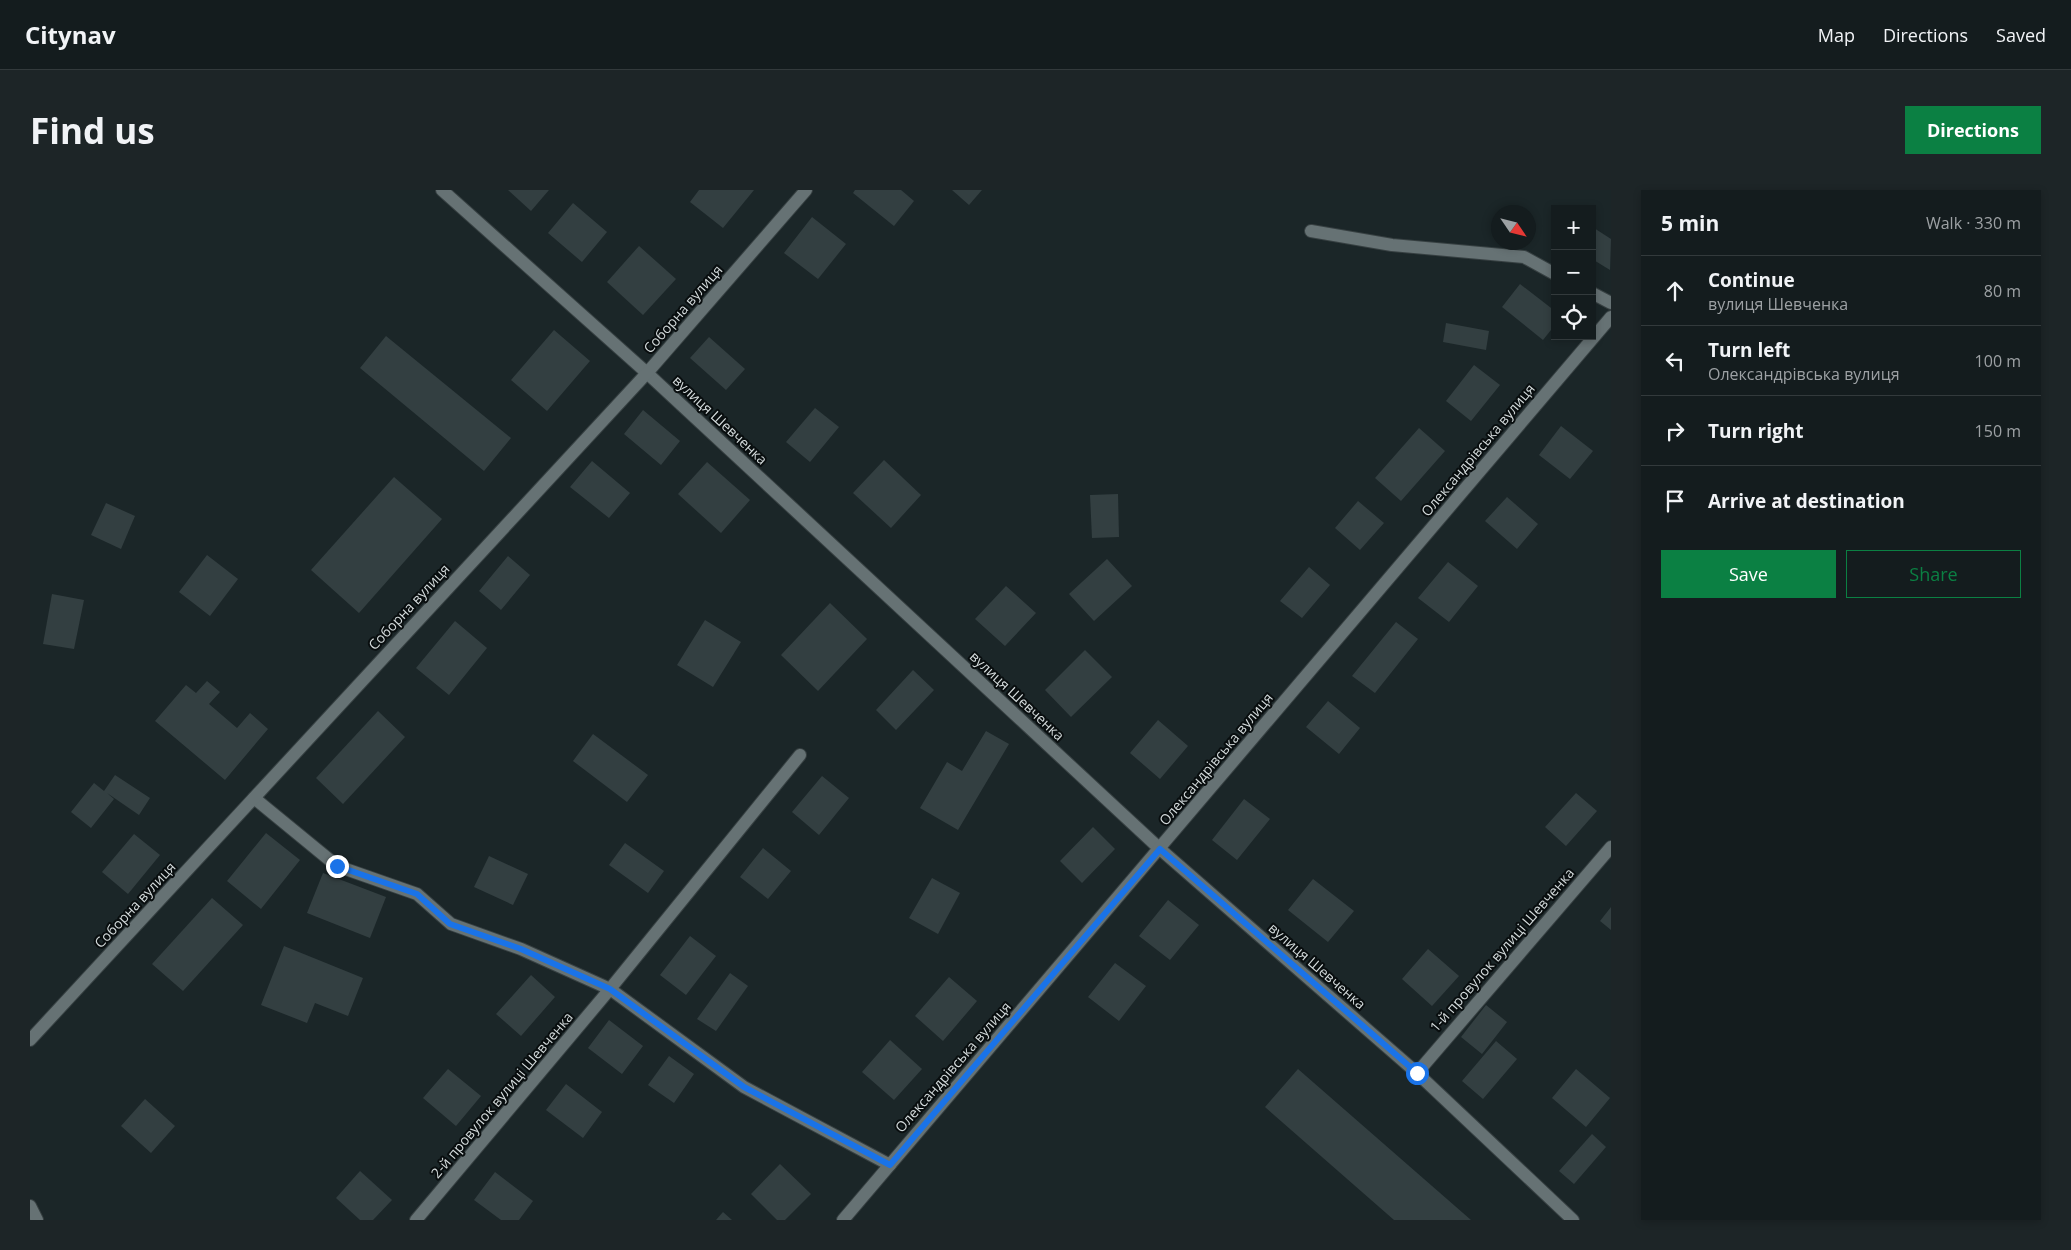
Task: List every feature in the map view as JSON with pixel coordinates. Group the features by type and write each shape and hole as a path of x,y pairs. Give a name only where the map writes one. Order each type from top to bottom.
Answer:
{"street":[{"name":"вулиця Шевченка","path":"442,190 647,373 1160,849 1417,1073 1573,1220"},
{"name":"Соборна вулиця","path":"30,1040 647,373 806,190"},
{"path":"1311,231 1392,245 1524,257 1551,272"},
{"path":"1596,295 1611,303"},
{"name":"Олександрівська вулиця","path":"843,1220 1611,317"},
{"name":"2-й провулок вулиці Шевченка","path":"416,1220 610,989 800,755"},
{"path":"254,798 337,866 417,894 450,924 521,949 610,989 744,1087 890,1165"},
{"name":"1-й провулок вулиці Шевченка","path":"1417,1073 1611,847"},
{"path":"30,1206 37,1220"}],"building":[{"path":"508,190 549,190 531,211"},
{"path":"699,190 754,190 723,228 690,202"},
{"path":"855,190 901,190 914,201 894,226 853,193"},
{"path":"952,190 982,190 969,205"},
{"path":"573,203 607,232 582,262 548,233"},
{"path":"812,217 846,244 818,279 784,253"},
{"path":"1596,229 1611,239 1610,270 1596,261"},
{"path":"639,246 676,279 643,315 607,282"},
{"path":"1520,284 1551,308 1551,330 1543,340 1502,307"},
{"path":"1446,323 1489,331 1486,350 1443,342"},
{"path":"554,330 590,361 547,411 511,380"},
{"path":"386,336 511,438 484,471 360,368"},
{"path":"709,337 745,369 726,390 690,358"},
{"path":"1474,365 1500,385 1471,421 1446,401"},
{"path":"815,408 839,427 810,462 786,442"},
{"path":"643,410 680,441 661,465 624,434"},
{"path":"1561,426 1593,451 1570,479 1539,455"},
{"path":"1419,428 1445,451 1401,501 1375,478"},
{"path":"884,460 921,495 891,528 853,493"},
{"path":"592,461 630,493 609,518 570,487"},
{"path":"707,462 750,500 721,533 678,494"},
{"path":"394,477 442,519 359,613 311,570"},
{"path":"1118,494 1119,537 1092,538 1090,495"},
{"path":"1507,497 1538,524 1517,549 1485,521"},
{"path":"1358,501 1384,523 1360,550 1335,528"},
{"path":"106,503 135,516 121,549 91,535"},
{"path":"207,555 238,579 210,616 179,592"},
{"path":"508,556 530,575 501,610 479,591"},
{"path":"1107,559 1132,586 1094,621 1069,594"},
{"path":"1448,562 1478,586 1449,622 1418,598"},
{"path":"1309,567 1330,585 1302,618 1280,601"},
{"path":"1006,586 1036,613 1005,646 975,619"},
{"path":"52,594 84,600 74,649 43,644"},
{"path":"830,603 867,639 818,691 781,655"},
{"path":"705,620 741,642 713,687 677,665"},
{"path":"455,621 487,648 449,695 416,668"},
{"path":"1396,622 1418,639 1375,693 1352,676"},
{"path":"1085,650 1112,677 1071,717 1045,690"},
{"path":"913,670 934,690 896,730 876,710"},
{"path":"207,681 220,692 209,704 237,728 250,713 268,729 225,780 155,721 186,685 196,693"},
{"path":"1328,701 1360,728 1339,754 1306,727"},
{"path":"378,711 405,737 343,804 316,778"},
{"path":"1158,720 1188,746 1160,779 1130,753"},
{"path":"986,731 1009,744 958,830 920,808 947,762 962,771"},
{"path":"593,734 648,775 627,802 573,761"},
{"path":"115,775 150,798 139,815 107,793 114,799 91,828 71,812 94,783 104,791"},
{"path":"822,776 849,798 819,835 792,812"},
{"path":"1576,793 1597,811 1566,846 1545,827"},
{"path":"1244,799 1270,819 1237,860 1212,840"},
{"path":"1093,827 1115,849 1082,883 1060,861"},
{"path":"266,833 300,860 261,909 227,881"},
{"path":"134,834 160,855 128,894 102,872"},
{"path":"625,843 664,871 648,893 609,865"},
{"path":"763,848 791,871 768,899 740,877"},
{"path":"489,856 528,874 513,905 474,887"},
{"path":"323,873 386,897 370,938 307,913"},
{"path":"932,878 960,893 938,934 909,918"},
{"path":"1313,879 1354,911 1328,942 1288,910"},
{"path":"212,898 243,925 183,991 152,964"},
{"path":"1168,900 1199,925 1170,960 1139,936"},
{"path":"1611,907 1611,930 1600,921"},
{"path":"690,936 716,956 686,995 660,975"},
{"path":"284,946 363,978 348,1016 315,1003 307,1023 261,1005"},
{"path":"1428,949 1459,976 1432,1006 1402,979"},
{"path":"1115,963 1146,986 1119,1021 1088,997"},
{"path":"730,973 748,986 716,1031 697,1019"},
{"path":"531,975 555,997 521,1036 496,1014"},
{"path":"949,977 977,1001 943,1041 915,1016"},
{"path":"1486,1005 1507,1022 1482,1054 1461,1037"},
{"path":"609,1020 643,1046 622,1074 588,1048"},
{"path":"890,1040 922,1069 894,1100 862,1072"},
{"path":"1496,1041 1517,1059 1483,1099 1462,1081"},
{"path":"669,1056 694,1074 674,1103 648,1085"},
{"path":"448,1069 481,1096 456,1126 423,1098"},
{"path":"1298,1069 1471,1220 1394,1220 1265,1107"},
{"path":"1576,1069 1610,1098 1586,1127 1552,1098"},
{"path":"566,1084 602,1112 583,1138 546,1110"},
{"path":"145,1099 175,1126 151,1153 121,1126"},
{"path":"1592,1134 1606,1147 1574,1184 1559,1171"},
{"path":"780,1164 811,1194 785,1220 777,1220 751,1194"},
{"path":"360,1171 392,1200 373,1220 360,1220 336,1198"},
{"path":"495,1172 533,1201 519,1220 501,1220 474,1200"},
{"path":"723,1212 732,1220 716,1220"}],"route":[{"path":"337,866 417,894 450,924 521,949 610,989 744,1087 890,1165 1160,849 1417,1073"}]}
